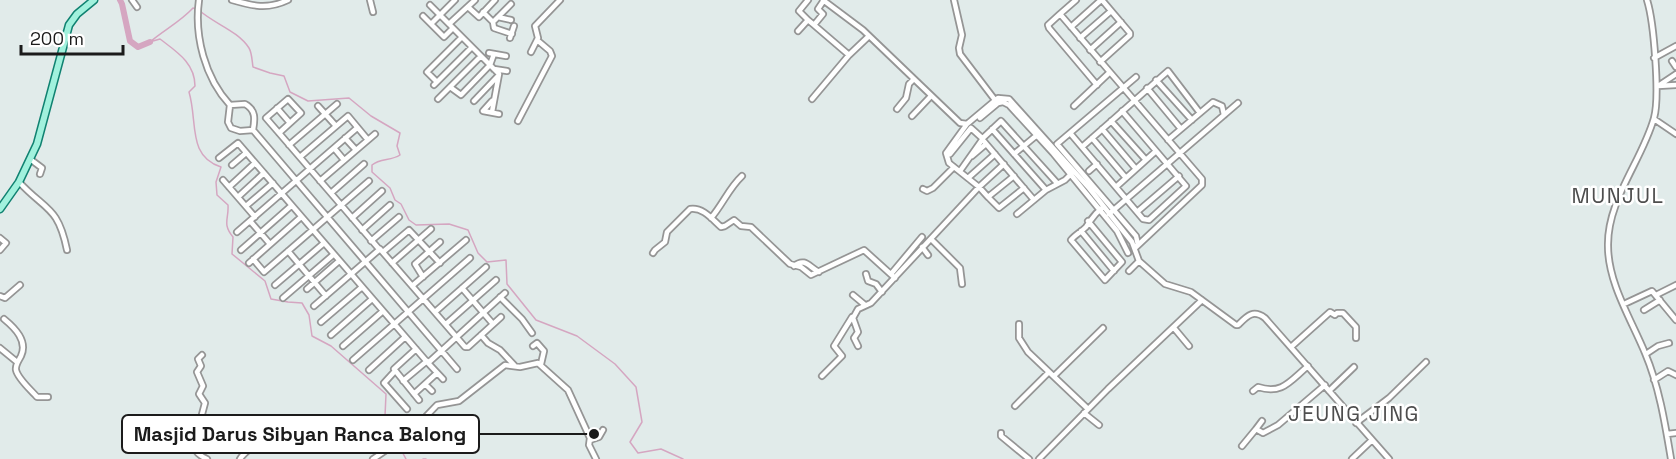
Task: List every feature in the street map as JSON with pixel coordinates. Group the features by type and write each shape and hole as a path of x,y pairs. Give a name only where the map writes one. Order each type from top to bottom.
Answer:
{"main road":[{"path":"0,209 19,182 37,144 69,25 77,14 94,0"}],"street":[{"path":"132,0 137,7"},
{"path":"232,0 262,8 275,6 288,0"},
{"path":"370,0 373,12"},
{"path":"431,24 454,0"},
{"path":"423,16 444,37 475,0"},
{"path":"468,7 479,16 495,0"},
{"path":"550,0 555,5"},
{"path":"531,52 538,36 535,26 560,0"},
{"path":"808,0 799,11 849,56"},
{"path":"814,25 823,14 818,9 824,0 869,36 958,122 969,126 1034,200"},
{"path":"954,0 962,35 959,51 995,100"},
{"path":"1076,0 1048,25 1097,85"},
{"path":"1071,27 1101,0 1129,31 1130,35 1100,62"},
{"path":"1647,0 1653,30 1657,86 1654,119 1611,217 1608,228 1608,248 1616,286 1646,354 1654,380 1671,459"},
{"path":"199,3 197,20 210,74 216,89 230,105 228,122 231,128 240,131 253,130"},
{"path":"493,22 511,4"},
{"path":"430,5 499,76 492,112"},
{"path":"1080,38 1111,11"},
{"path":"483,12 493,22 494,28 511,36 514,26"},
{"path":"1060,14 1109,74 1202,179 1202,183 1136,247"},
{"path":"498,17 511,20"},
{"path":"798,31 808,20"},
{"path":"1090,50 1121,22"},
{"path":"812,99 869,36"},
{"path":"462,37 427,72 435,84 472,47"},
{"path":"518,121 552,56 550,51 537,40"},
{"path":"1654,58 1676,46"},
{"path":"492,67 491,53 506,56"},
{"path":"438,99 481,56"},
{"path":"1672,61 1676,67"},
{"path":"492,67 507,71"},
{"path":"450,87 461,95 492,67"},
{"path":"1082,147 1165,72 1170,72 1200,113"},
{"path":"1074,106 1109,74"},
{"path":"1657,86 1676,74"},
{"path":"474,101 499,76"},
{"path":"1055,149 1070,133 1136,77"},
{"path":"897,109 906,98 909,84 915,79"},
{"path":"1156,80 1192,120"},
{"path":"1657,86 1676,85"},
{"path":"488,86 495,96"},
{"path":"1147,88 1181,129"},
{"path":"495,96 483,111 499,114"},
{"path":"912,117 931,96"},
{"path":"1024,188 999,208 979,187 947,160 946,153 969,126 1000,97 1009,99 1038,134"},
{"path":"279,133 301,113 288,99 266,118 362,230 466,347 501,317"},
{"path":"979,116 998,103 1003,102 1012,108 1055,149 1136,247 1139,261 1165,284 1183,288 1236,325 1251,314 1260,314 1389,459"},
{"path":"1168,140 1215,102 1222,106 1224,115"},
{"path":"1111,215 1126,199 1238,103"},
{"path":"230,105 245,104 253,111 255,116 253,130 457,369"},
{"path":"290,145 337,104"},
{"path":"318,106 336,126"},
{"path":"277,108 290,123"},
{"path":"1122,111 1186,186 1146,221"},
{"path":"300,158 348,116 368,140"},
{"path":"1654,119 1676,134"},
{"path":"1111,121 1146,160"},
{"path":"960,171 992,129 1003,122 1057,183"},
{"path":"950,154 969,126"},
{"path":"237,232 357,128"},
{"path":"992,129 1046,190"},
{"path":"1102,129 1136,169"},
{"path":"1070,133 1146,221 1152,231"},
{"path":"320,181 375,134"},
{"path":"893,276 1013,153 1038,134"},
{"path":"345,138 356,150"},
{"path":"1092,138 1126,178"},
{"path":"219,158 238,142 350,275 443,379"},
{"path":"334,148 344,160"},
{"path":"1116,187 1156,151"},
{"path":"232,165 246,153"},
{"path":"968,177 995,154"},
{"path":"30,159 42,168 40,174"},
{"path":"1010,171 1020,161"},
{"path":"229,187 255,164"},
{"path":"331,193 364,164"},
{"path":"1089,171 1097,164"},
{"path":"923,189 927,191 933,188 954,167"},
{"path":"238,196 264,173"},
{"path":"1017,214 1046,190 1075,173"},
{"path":"1075,173 1102,208 1111,215 1128,253"},
{"path":"711,218 721,207 725,196 742,176"},
{"path":"988,197 1014,176"},
{"path":"1137,212 1179,176"},
{"path":"223,180 255,217"},
{"path":"302,217 251,261 264,272 369,181"},
{"path":"19,182 50,209 58,220 67,250"},
{"path":"246,206 273,183"},
{"path":"352,218 382,191"},
{"path":"362,230 390,205"},
{"path":"241,250 291,206"},
{"path":"1088,220 1122,262 1103,280 1071,240 1086,226 1088,220 1102,208"},
{"path":"653,253 665,243 668,232 690,209 700,209 721,227 734,220 741,226 751,227 790,264 801,267 811,275 864,250 893,276"},
{"path":"372,241 399,217"},
{"path":"250,221 270,244"},
{"path":"393,263 431,229"},
{"path":"314,306 364,262 408,230 440,263"},
{"path":"1081,231 1114,272"},
{"path":"822,376 842,356 834,346 858,309 871,303 882,292 922,237"},
{"path":"0,238 6,243 0,250"},
{"path":"931,239 960,268 962,284"},
{"path":"412,286 466,240"},
{"path":"1113,249 1123,240"},
{"path":"423,277 414,265 440,242"},
{"path":"275,285 324,243"},
{"path":"922,248 928,255"},
{"path":"288,251 326,296"},
{"path":"284,298 333,255"},
{"path":"353,360 470,258"},
{"path":"307,289 339,261"},
{"path":"1129,271 1139,261"},
{"path":"435,312 486,267"},
{"path":"866,274 868,281 876,284 882,292"},
{"path":"446,324 496,280"},
{"path":"0,296 5,298 20,285"},
{"path":"1644,310 1676,285"},
{"path":"321,322 362,287"},
{"path":"462,288 493,324"},
{"path":"1624,304 1654,292 1676,320"},
{"path":"403,381 441,351 505,293"},
{"path":"853,295 865,305"},
{"path":"500,297 522,319 532,333"},
{"path":"332,335 372,299"},
{"path":"1039,459 1202,300"},
{"path":"343,346 383,311"},
{"path":"1291,347 1330,312 1335,315 1343,313 1356,327 1356,338"},
{"path":"854,315 853,319 858,332 854,338 858,346"},
{"path":"4,319 17,329 20,335 22,352 17,362 17,373 40,398 48,397"},
{"path":"1019,324 1022,343 1028,352 1054,376 1099,425"},
{"path":"1054,376 1103,328"},
{"path":"1174,328 1189,346"},
{"path":"481,335 515,366"},
{"path":"369,370 405,337"},
{"path":"533,346 537,343 544,351 541,364"},
{"path":"1646,354 1658,346 1669,343"},
{"path":"0,348 17,362"},
{"path":"407,409 384,383 395,371 394,368 416,349"},
{"path":"202,356 198,359 201,366 197,372 203,386 199,394 205,403 201,418 192,429 195,435 193,446 197,453 207,459"},
{"path":"1356,423 1389,399 1426,362"},
{"path":"373,459 407,436 437,405 456,402 505,365 520,367 538,363 568,390 596,459"},
{"path":"1253,391 1258,387 1268,391 1282,388 1308,366"},
{"path":"1329,390 1354,367"},
{"path":"395,371 419,400"},
{"path":"1654,380 1668,371 1676,375"},
{"path":"1015,406 1049,372"},
{"path":"414,394 437,373"},
{"path":"426,384 432,391"},
{"path":"1256,429 1263,433 1278,425 1325,385"},
{"path":"240,459 258,441 265,421 268,418 276,419"},
{"path":"1242,446 1262,421"},
{"path":"590,440 599,437 603,430"},
{"path":"1001,433 1001,436 1029,459"},
{"path":"1667,434 1676,433"},
{"path":"1352,459 1372,440"}],"waterway":[{"path":"120,0 130,41 138,47 150,42"},
{"path":"150,42 193,8 196,9"},
{"path":"200,11 233,32 244,42 250,50 253,67 284,76 290,92 308,101 349,98 371,116 400,133 397,146 400,155 375,163 372,165 372,172 390,188 395,200 401,204 409,220 416,225 449,224 468,230 478,253 487,262 506,260 507,284 536,320 577,336 615,364 636,387 642,422 630,442 638,453 661,449 683,459"},
{"path":"153,41 160,39 184,59 192,71 195,86 189,92 196,137 203,155 210,162 221,167 216,182 217,195 228,205 227,225 233,237 232,254 265,281 271,299 302,303 309,315 312,336 331,346 386,394 385,416 396,440"},
{"path":"398,444 406,459"}],"place":[{"name":"Masjid Darus Sibyan Ranca Balong","path":"594,434"}],"district":[{"name":"MUNJUL","path":"1618,195"},
{"name":"JEUNG JING","path":"1354,413"}]}
